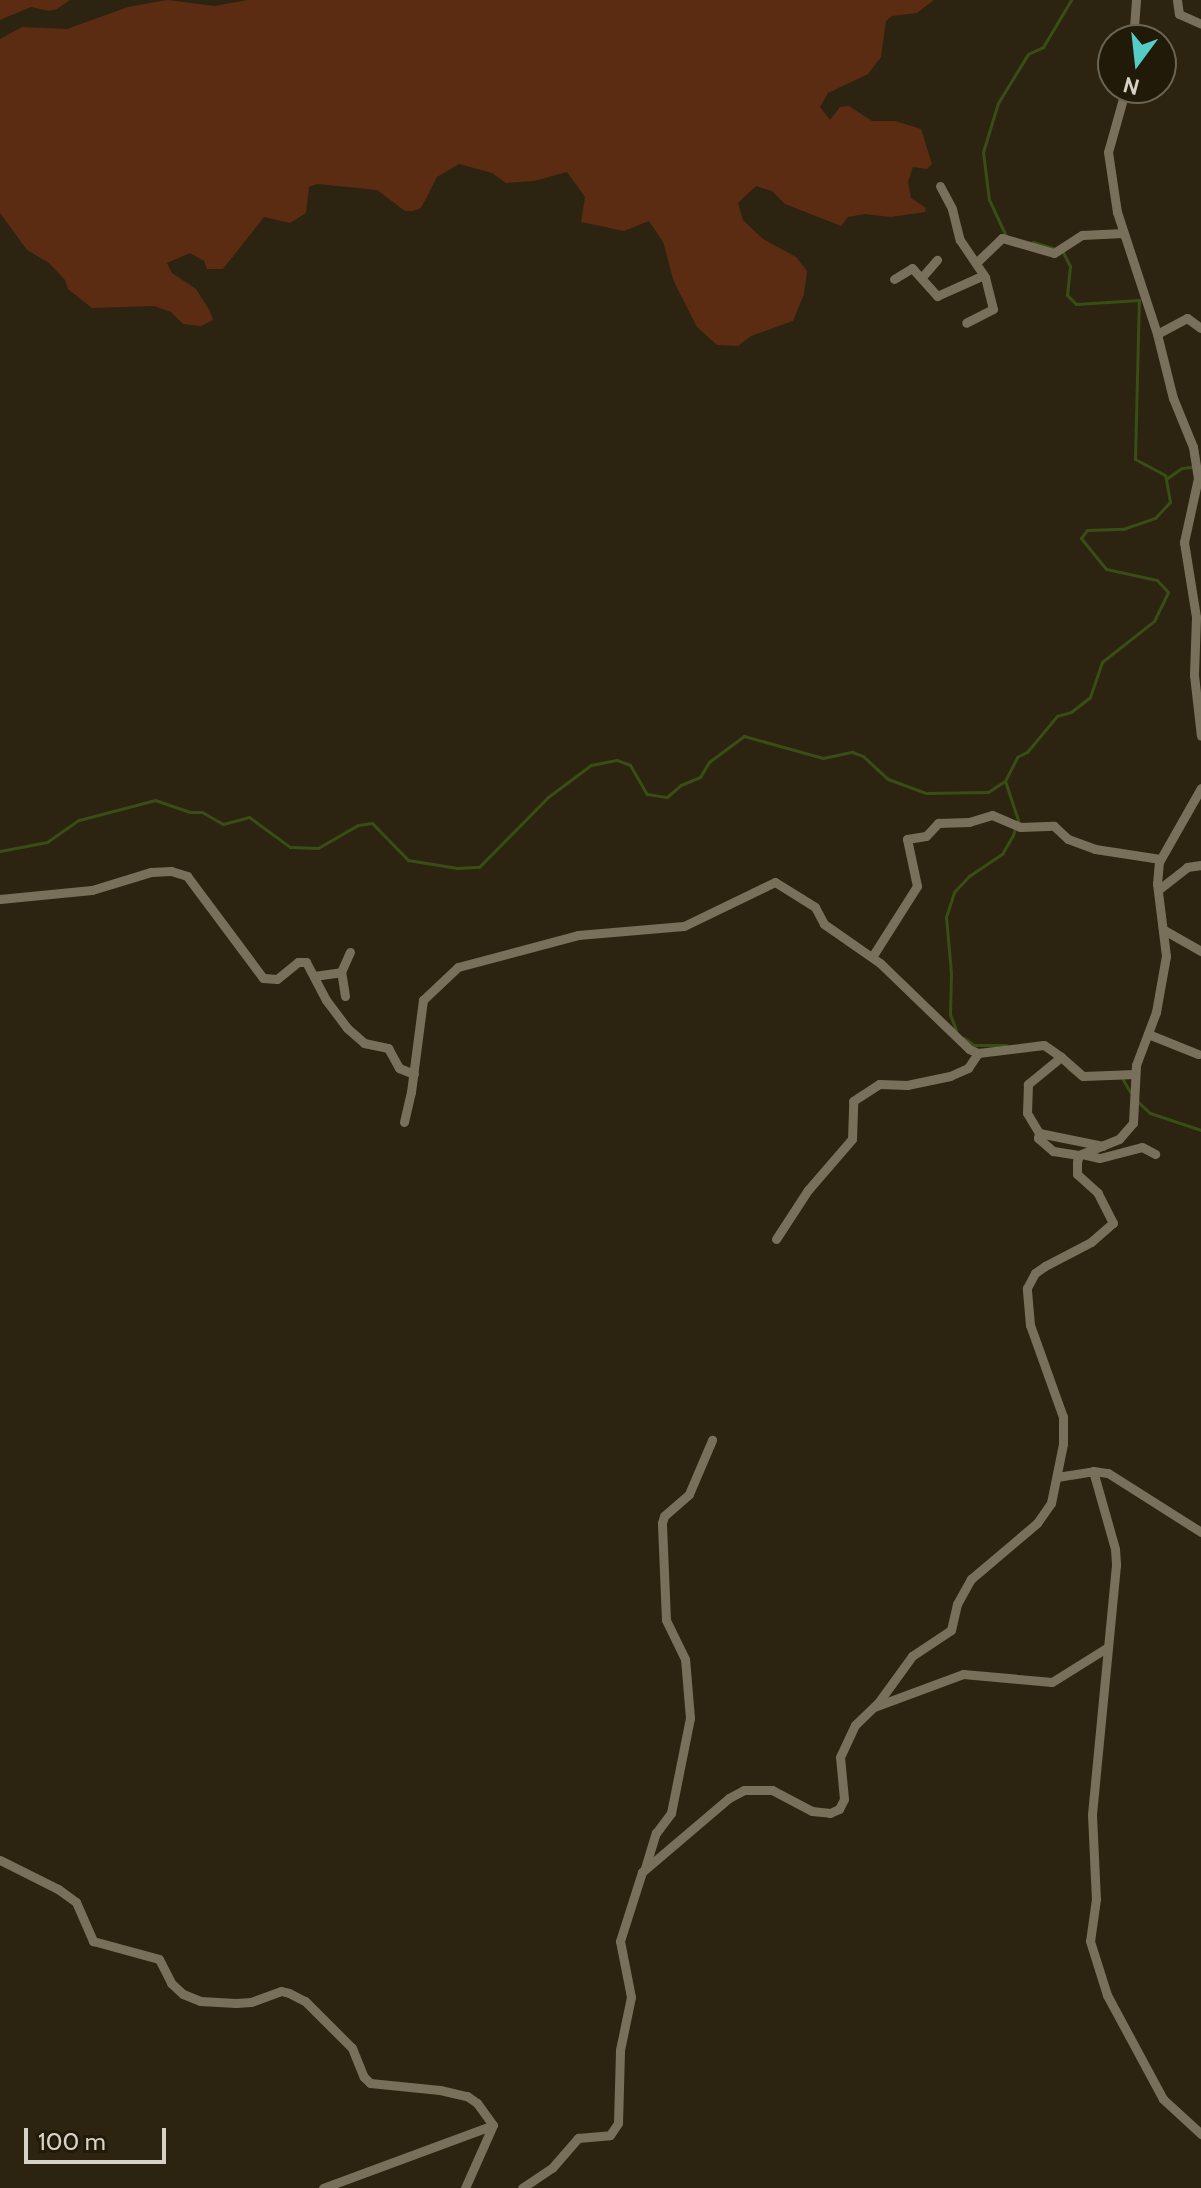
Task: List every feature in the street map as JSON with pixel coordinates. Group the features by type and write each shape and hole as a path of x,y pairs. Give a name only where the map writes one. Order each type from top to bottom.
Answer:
{"street":[{"path":"1134,24 1136,0"},
{"path":"1177,0 1179,14 1201,24"},
{"path":"1122,104 1108,152 1123,233 1157,334 1173,398 1197,463 1198,478 1184,542 1196,617 1194,675 1201,736"},
{"path":"940,186 952,209 960,240 984,275 993,310 966,323"},
{"path":"976,263 1002,238 1057,252 1071,239 1123,233"},
{"path":"922,277 937,260"},
{"path":"894,279 910,268 937,296 984,275"},
{"path":"1157,334 1189,318 1201,328"},
{"path":"1080,1154 1119,1139 1133,1123 1135,1074 1163,971 1164,930 1158,890 1160,859 1201,788"},
{"path":"872,957 896,914 917,886 907,839 926,836 938,823 969,822 992,815 1025,828 1054,826 1068,839 1095,849 1160,859"},
{"path":"1158,890 1187,867 1201,865"},
{"path":"0,899 92,890 151,872 171,871 187,876 263,978 277,979 301,961 306,962 326,1000 350,1031 364,1043 388,1048 399,1068 414,1074"},
{"path":"404,1122 414,1074 423,1000 458,967 578,935 684,926 759,893 773,882 782,884 815,907 827,926 872,957 969,1049 978,1053 1035,1045 1048,1047 1083,1076 1135,1074"},
{"path":"1164,930 1201,951"},
{"path":"345,996 341,972 350,952"},
{"path":"314,976 341,972"},
{"path":"1148,1034 1198,1054"},
{"path":"776,1239 808,1190 852,1139 853,1101 879,1084 907,1085 950,1076 968,1068 978,1053"},
{"path":"1061,1057 1028,1084 1027,1113 1039,1133 1038,1138 1053,1151 1100,1158 1142,1147 1155,1154"},
{"path":"1039,1133 1103,1146"},
{"path":"522,2188 552,2168 578,2138 610,2135 618,2123 620,2050 631,1997 620,1941 639,1876 645,1868 698,1828 729,1798 752,1787 772,1790 812,1811 830,1813 839,1809 844,1799 839,1763 841,1750 855,1725 874,1707 912,1656 951,1630 957,1604 971,1579 1046,1514 1063,1444 1063,1417 1030,1325 1027,1288 1035,1273 1112,1227 1113,1219 1098,1193 1076,1171 1080,1154"},
{"path":"645,1868 656,1833 671,1813 690,1718 685,1659 666,1620 662,1523 664,1516 689,1494 712,1440"},
{"path":"1057,1477 1093,1471 1108,1473 1201,1532"},
{"path":"1093,1471 1115,1549 1092,1815 1096,1899 1092,1951 1107,1995 1163,2099 1201,2134"},
{"path":"874,1707 963,1674 1052,1682 1108,1647"},
{"path":"0,1860 58,1889 76,1902 93,1941 159,1959 171,1983 183,1994 200,2001 236,2003 251,2002 281,1991 289,1993 305,2001 352,2048 364,2077 370,2083 467,2096 477,2103 493,2125"},
{"path":"323,2188 493,2125"},
{"path":"465,2188 493,2125"}],"shaded area":[{"path":"0,0 70,0 57,9 49,11 31,7 0,20"},
{"path":"167,0 214,6 248,0 934,0 917,13 892,16 886,21 881,57 868,74 828,93 820,107 830,120 840,107 849,106 872,121 895,121 921,129 932,164 927,169 913,167 908,182 911,198 926,208 925,212 891,217 865,214 848,217 841,226 785,204 772,191 756,186 738,203 743,220 763,239 796,257 807,271 804,294 793,321 751,336 738,346 717,345 697,327 674,282 663,242 649,221 624,231 581,222 585,197 567,172 534,181 506,183 492,173 459,164 437,177 421,208 413,211 405,211 377,190 317,184 309,187 306,213 290,223 264,217 223,269 207,269 204,261 190,253 167,263 172,273 196,289 210,311 213,320 201,326 183,324 171,312 154,306 92,308 68,289 65,280 49,263 27,250 0,213 0,39 22,27 67,29 128,7"}],"waterway":[{"path":"1006,236 989,200 983,152 998,103 1028,54 1043,47 1071,0"},
{"path":"1033,242 1056,249"},
{"path":"0,851 47,842 79,820 155,800 189,812 202,812 223,824 249,817 290,847 318,848 358,825 372,823 408,860 457,868 479,867 548,797 591,765 617,760 630,765 647,794 667,797 681,785 700,777 709,762 744,736 823,758 852,752 863,756 888,779 926,793 988,792 1005,781 1017,757 1027,752 1057,716 1071,712 1090,697 1102,662 1154,621 1168,592 1157,580 1106,569 1081,538 1087,530 1123,529 1155,518 1170,502 1165,475 1135,459 1139,300 1076,304 1067,295 1070,266 1063,252"},
{"path":"1166,479 1182,468 1201,466"},
{"path":"956,1030 950,1014 951,973 946,917 954,892 969,876 1002,854 1013,835 1018,820 1005,781"},
{"path":"964,1038 974,1045 1006,1045"},
{"path":"1068,1068 1080,1078"},
{"path":"1122,1078 1130,1092"},
{"path":"1137,1101 1150,1113 1201,1130"}]}
